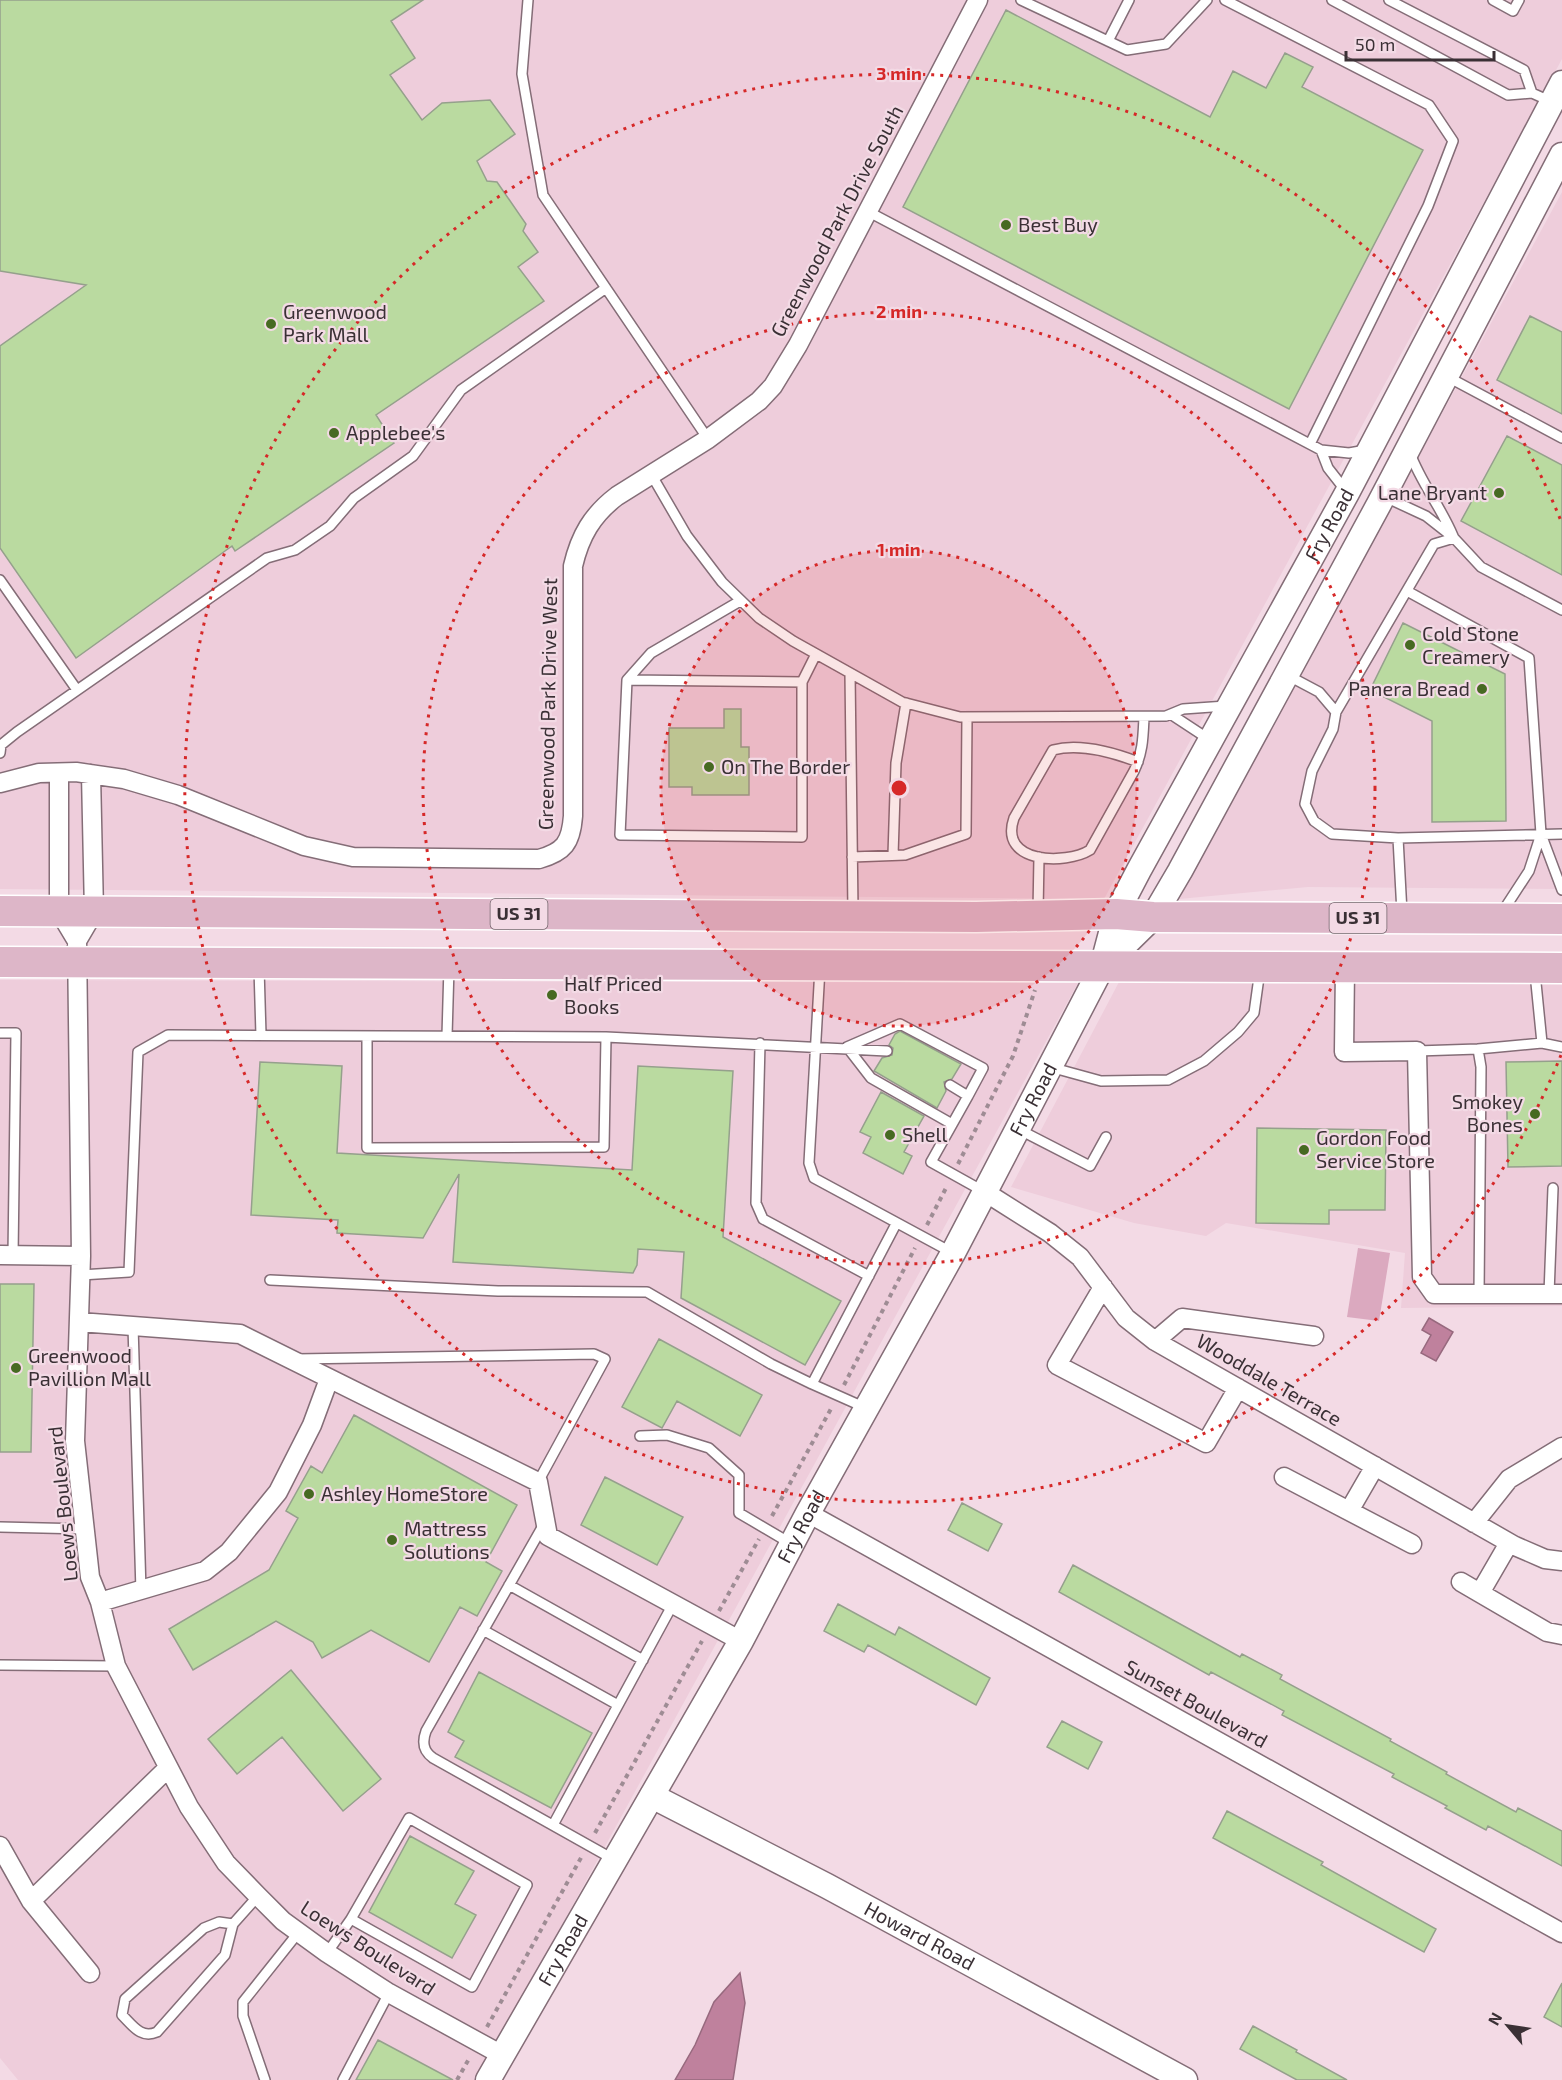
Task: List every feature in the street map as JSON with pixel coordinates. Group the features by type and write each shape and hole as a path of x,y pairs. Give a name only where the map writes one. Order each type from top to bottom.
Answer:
{"main road":[{"name":"US 31","path":"0,911 1038,917 1116,914 1153,917 1562,919"},
{"path":"0,962 77,951 258,962 1549,968"}],"street":[{"name":"Greenwood Park Drive South","path":"708,439 746,412 773,386 798,345 978,0"},
{"name":"Fry Road","path":"488,2080 741,1641 808,1513 953,1253 1102,967 1116,914 1347,494 1552,96"},
{"name":"Fry Road","path":"1102,967 1153,917 1287,675 1562,155"},
{"name":"Greenwood Park Drive West","path":"1,779 39,773 59,773 91,774 124,779 178,795 304,846 353,857 539,859 559,852 569,837 572,824 573,566 577,549 590,522 600,509 708,439"},
{"path":"59,773 59,911 77,951"},
{"path":"77,951 94,912 91,774"},
{"name":"Loews Boulevard","path":"77,951 81,1275 75,1441 90,1577 100,1602 116,1666 189,1807 226,1863 258,1896 298,1933 327,1953 389,1992 501,2055"},
{"path":"1345,968 1344,1052 1417,1052 1422,1277 1434,1294 1556,1294"},
{"name":"Wooddale Terrace","path":"985,1192 1050,1233 1080,1257 1126,1318 1155,1341 1509,1542 1545,1559 1562,1560"},
{"path":"7,1255 81,1256"},
{"path":"1103,1287 1057,1365 1206,1443 1238,1388"},
{"path":"1155,1341 1182,1318 1314,1336"},
{"path":"79,1322 240,1334 538,1482 548,1536 741,1641"},
{"path":"100,1602 205,1571 230,1552 278,1492 312,1425 329,1379"},
{"path":"1474,1523 1509,1479 1562,1447"},
{"path":"1349,1511 1374,1466"},
{"path":"1284,1477 1412,1544"},
{"name":"Sunset Boulevard","path":"808,1513 1562,1934"},
{"path":"1480,1593 1509,1542"},
{"path":"1461,1582 1547,1632 1562,1635"},
{"path":"31,1901 168,1768"},
{"name":"Howard Road","path":"652,1796 848,1897 1185,2080"},
{"path":"0,1846 31,1901 90,1973"}],"lane":[{"path":"528,0 522,74 543,195 708,439"},
{"path":"1108,41 1129,0"},
{"path":"1027,1 1127,50 1166,44 1207,0"},
{"path":"1225,0 1429,105 1453,141 1428,206 1310,444"},
{"path":"1332,0 1508,95 1552,96"},
{"path":"1389,0 1407,4 1524,70 1552,96"},
{"path":"1493,0 1513,11 1519,0"},
{"path":"867,211 1321,450 1349,453 1371,448"},
{"path":"0,753 1,745 16,732 267,558 295,550 330,526 354,498 413,456 461,390 606,288"},
{"path":"1446,376 1562,438"},
{"path":"1408,448 1419,477 1442,509 1454,538"},
{"path":"1321,450 1328,468 1347,494"},
{"path":"651,474 687,536 740,601 759,618 816,654 906,703 967,717 1144,717 1172,715 1183,709 1231,705"},
{"path":"1383,496 1426,516 1454,538 1482,567 1562,610"},
{"path":"1454,538 1434,544 1336,712 1333,729 1312,771 1305,804 1314,821 1332,834 1398,838 1562,834"},
{"path":"0,580 77,690"},
{"path":"1407,591 1529,658 1541,834 1562,890"},
{"path":"740,601 651,653 627,680 620,835 802,837 802,682 816,654"},
{"path":"850,673 853,916"},
{"path":"1287,675 1319,692 1336,712"},
{"path":"627,680 802,682"},
{"path":"893,855 896,763 906,703"},
{"path":"1172,715 1210,740"},
{"path":"852,857 905,855 966,834 967,717"},
{"path":"1138,762 1111,752 1053,750 1010,829 1011,840 1016,848 1039,857 1081,856 1090,850 1138,762 1143,751 1144,717"},
{"path":"1497,919 1529,871 1541,834"},
{"path":"1398,838 1402,919"},
{"path":"1038,917 1039,857"},
{"path":"258,962 261,1035"},
{"path":"447,1036 449,963"},
{"path":"821,965 808,1164 814,1178 953,1253"},
{"path":"1050,1067 1101,1081 1168,1080 1204,1061 1238,1032 1254,1013 1260,968"},
{"path":"1542,1043 1549,968"},
{"path":"847,1047 900,1024 983,1068 931,1162 985,1192"},
{"path":"0,1033 16,1033 7,1255"},
{"path":"81,1275 129,1272 138,1052 168,1035 606,1037 847,1047 887,1051"},
{"path":"367,1036 367,1148 604,1147 606,1037"},
{"path":"760,1043 756,1203 763,1219 868,1276"},
{"path":"1417,1052 1542,1043 1562,1047"},
{"path":"847,1047 871,1078 952,1124"},
{"path":"1478,1049 1481,1067 1479,1294"},
{"path":"950,1085 968,1096"},
{"path":"1018,1129 1090,1166 1106,1137"},
{"path":"1553,1188 1556,1294"},
{"path":"812,1384 896,1224"},
{"path":"270,1280 498,1291 646,1292 771,1364 837,1397 866,1408"},
{"path":"133,1326 141,1591"},
{"path":"289,1359 594,1354 605,1359 538,1482"},
{"path":"640,1436 667,1435 709,1448 738,1475 739,1513 792,1545"},
{"path":"546,1520 423,1740 425,1749 433,1758 615,1860"},
{"path":"0,1527 85,1529"},
{"path":"509,1585 643,1660"},
{"path":"553,1825 673,1604"},
{"path":"483,1630 618,1705"},
{"path":"0,1665 116,1666"},
{"path":"327,1953 351,1919 409,1818 527,1885 472,1987 351,1919"},
{"path":"233,1924 219,1922 204,1928 125,1999 122,2015 140,2034 150,2035 157,2032 225,1955 233,1924 258,1896"},
{"path":"265,2080 243,2016 243,2002 298,1933"},
{"path":"343,2080 389,1992"}],"path":[{"path":"457,2080 837,1397 1013,1056 1043,967"}],"shaded area":[{"path":"0,0 1562,0 1562,59 1104,899 0,889"},
{"path":"1562,192 1562,889 1308,887 1179,899"},
{"path":"0,980 1078,983 477,2080 18,2080 0,2058"},
{"path":"1119,982 1562,984 1562,1306 1401,1308 1405,1253 1226,1223 1206,1236 1134,1223 1011,1187"},
{"path":"1358,1248 1390,1253 1379,1321 1347,1317"},
{"path":"1429,1318 1453,1332 1436,1361 1421,1353 1431,1335 1422,1330"},
{"path":"740,1973 745,2003 733,2080 675,2080 695,2045 714,2002"}],"building":[{"name":"Greenwood Park Mall","path":"0,0 423,0 391,21 415,58 390,75 422,120 442,103 490,100 515,134 477,161 487,181 497,182 526,224 523,231 538,252 518,267 544,301 376,415 394,443 235,551 232,546 76,658 0,548 0,346 86,285 0,271"},
{"path":"1006,10 1210,117 1233,71 1266,88 1285,53 1313,67 1302,87 1423,150 1289,409 903,207"},
{"path":"1530,316 1562,332 1562,414 1497,380"},
{"path":"1507,436 1562,465 1562,575 1461,521"},
{"path":"1403,623 1505,674 1506,821 1432,822 1432,721 1370,690"},
{"name":"On The Border","path":"724,709 741,709 741,747 749,747 749,795 692,795 692,787 669,787 669,728 724,728"},
{"name":"Shell","path":"900,1031 961,1064 952,1079 944,1082 946,1091 937,1108 874,1071 882,1058 892,1055 893,1048 889,1045 895,1034"},
{"name":"Smokey Bones","path":"1562,1061 1562,1166 1508,1167 1506,1062"},
{"path":"260,1062 342,1066 337,1153 632,1170 638,1066 733,1071 723,1237 841,1301 805,1365 681,1298 684,1252 638,1249 637,1265 633,1273 453,1262 459,1174 423,1238 337,1233 338,1220 251,1215"},
{"name":"Shell","path":"881,1092 924,1116 904,1152 912,1156 903,1174 863,1153 871,1137 860,1132"},
{"path":"1257,1128 1386,1130 1385,1210 1329,1210 1329,1224 1256,1223"},
{"name":"Greenwood Pavillion Mall","path":"0,1284 34,1284 31,1452 0,1452"},
{"path":"659,1339 762,1395 740,1436 677,1401 662,1428 622,1407"},
{"name":"Mattress Solutions","path":"354,1415 517,1505 486,1562 502,1571 477,1616 460,1607 429,1662 371,1630 322,1658 313,1642 276,1621 193,1670 169,1629 269,1570 298,1518 286,1511 311,1466 322,1473"},
{"path":"605,1477 683,1517 657,1565 581,1525"},
{"path":"962,1503 1002,1524 988,1551 948,1530"},
{"path":"1073,1565 1240,1657 1242,1654 1282,1675 1280,1679 1391,1739 1390,1741 1447,1772 1446,1774 1516,1812 1518,1808 1562,1831 1562,1866 1488,1826 1486,1830 1445,1808 1447,1806 1392,1777 1394,1774 1282,1715 1284,1711 1211,1672 1209,1675 1059,1592"},
{"path":"838,1604 895,1635 899,1627 990,1678 976,1705 868,1645 864,1652 824,1631"},
{"path":"291,1670 381,1779 343,1811 282,1737 237,1774 208,1739"},
{"path":"479,1672 592,1733 551,1808 455,1757 464,1741 448,1732"},
{"path":"1062,1721 1102,1742 1088,1769 1047,1747"},
{"path":"1227,1811 1323,1862 1321,1865 1436,1929 1424,1952 1213,1838"},
{"path":"410,1836 474,1871 455,1904 476,1915 452,1958 369,1912"},
{"path":"1562,1983 1562,2027 1544,2017"},
{"path":"1253,2026 1347,2080 1297,2080 1240,2049"},
{"path":"378,2040 453,2080 356,2080"}],"place":[{"name":"Best Buy","path":"1006,225"},
{"name":"Greenwood Park Mall","path":"271,324"},
{"name":"Applebee's","path":"334,433"},
{"name":"Lane Bryant","path":"1499,493"},
{"name":"Cold Stone Creamery","path":"1410,645"},
{"name":"Panera Bread","path":"1482,689"},
{"name":"On The Border","path":"709,767"},
{"name":"Half Priced Books","path":"552,995"},
{"name":"Smokey Bones","path":"1535,1114"},
{"name":"Shell","path":"890,1135"},
{"name":"Gordon Food Service Store","path":"1304,1150"},
{"name":"Greenwood Pavillion Mall","path":"16,1368"},
{"name":"Ashley HomeStore","path":"309,1494"},
{"name":"Mattress Solutions","path":"392,1540"}]}
